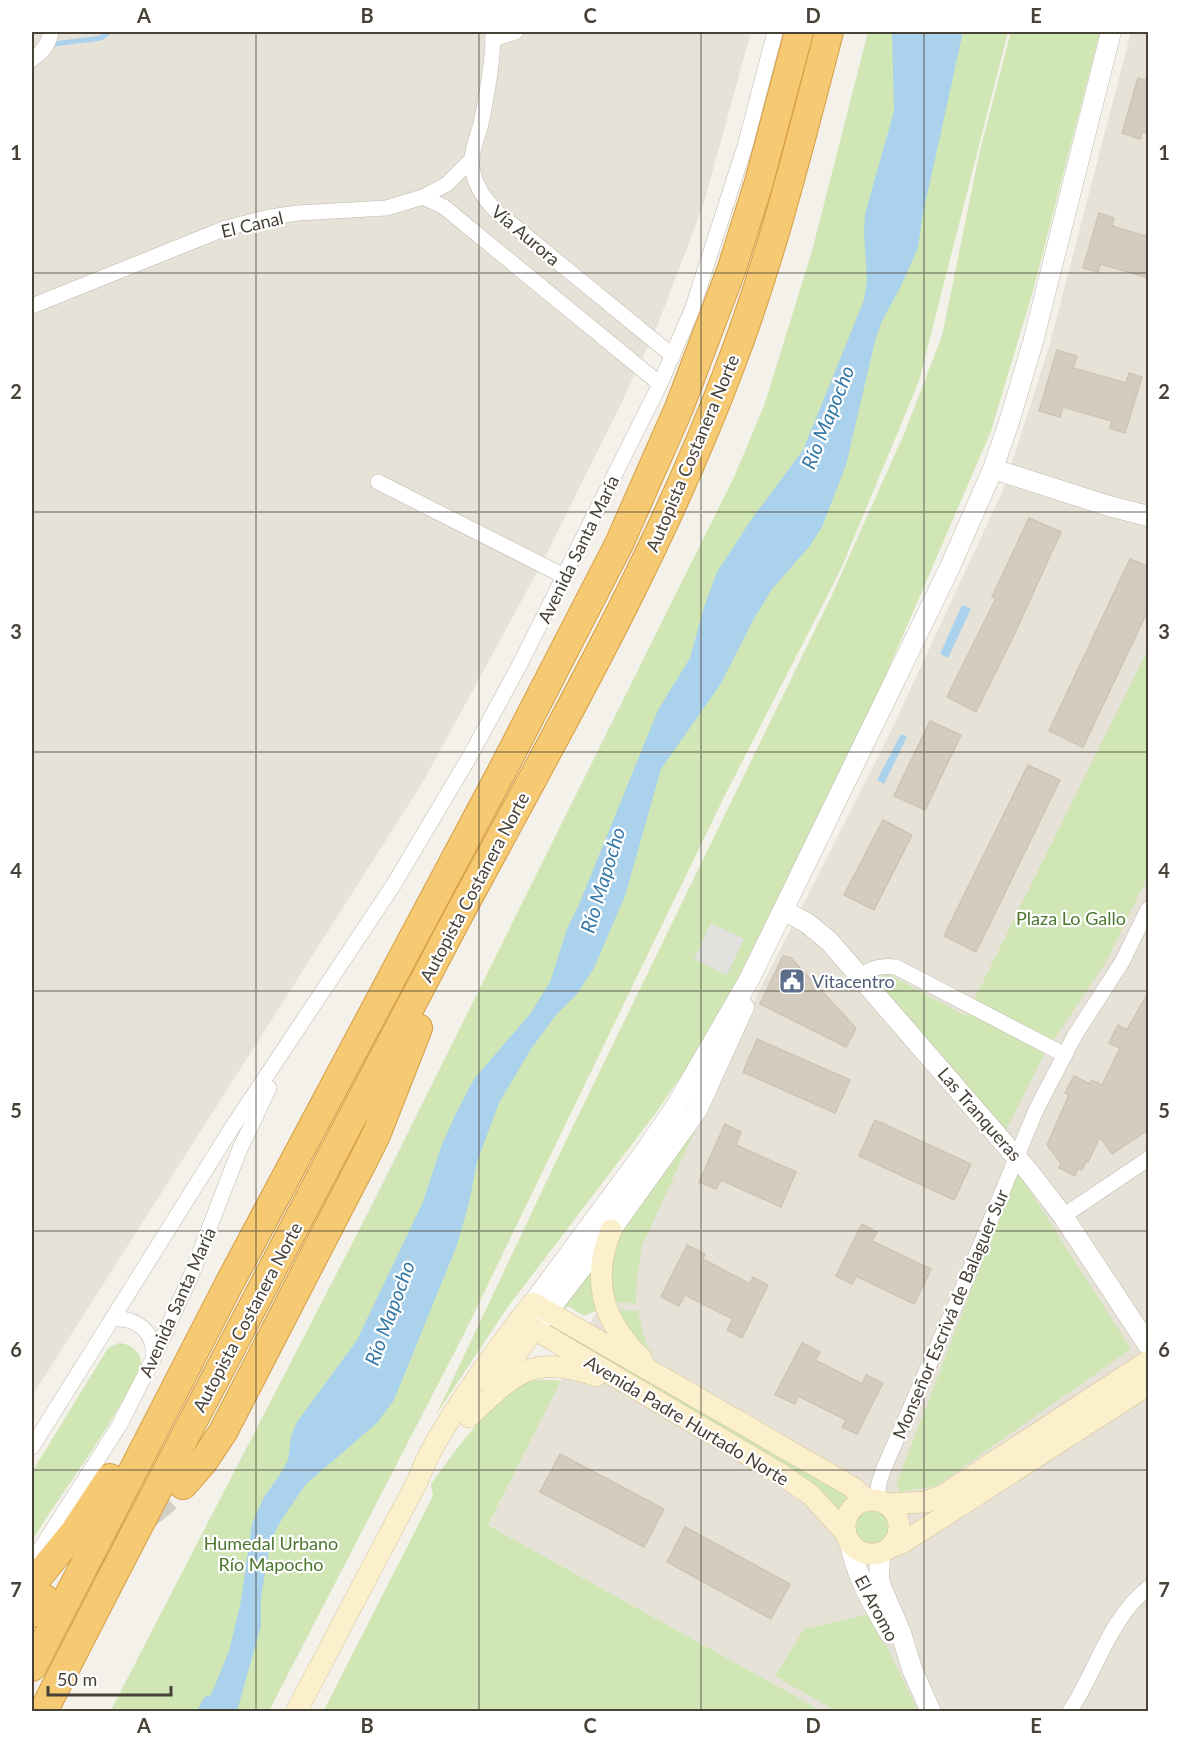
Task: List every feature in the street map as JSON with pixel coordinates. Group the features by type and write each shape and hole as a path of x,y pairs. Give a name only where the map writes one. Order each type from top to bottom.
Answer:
{"highway":[{"name":"Autopista Costanera Norte","path":"32,1667 170,1397 502,771 624,533 679,408 732,268 759,182 799,32"},
{"name":"Autopista Costanera Norte","path":"43,1712 214,1380 656,541 729,371 759,283 785,197 829,32"},
{"path":"183,1485 203,1462 223,1432 372,1144 425,1009 444,943"},
{"path":"36,1598 61,1550 116,1467 144,1427 170,1397"}],"main road":[{"path":"611,1230 604,1250 601,1271 601,1284 607,1311 623,1339 634,1352 667,1381"},
{"path":"418,1480 469,1417 540,1307"},
{"name":"Avenida Padre Hurtado Norte","path":"540,1307 877,1501"},
{"path":"296,1712 441,1433 474,1382 527,1325"},
{"name":"Avenida Padre Hurtado Norte","path":"527,1325 787,1478 811,1495 847,1538"},
{"path":"1149,1361 945,1494 926,1502 877,1501 852,1508 844,1522 847,1538 859,1551 870,1554 885,1551 902,1543 1149,1385"},
{"path":"469,1417 508,1380 531,1369 544,1367 572,1368 640,1392"},
{"path":"877,1501 897,1517 899,1525 895,1542 885,1551"}],"street":[{"path":"32,59 46,45 51,32"},
{"path":"493,35 515,32"},
{"name":"Avenida Santa María","path":"32,1448 234,1126 387,894 432,821 515,674 660,384 692,310 745,146 775,32"},
{"path":"540,1307 676,1106 750,978 945,577 1000,451 1033,342 1111,32"},
{"name":"Vía Aurora","path":"493,35 486,99 472,159 478,186 490,205 673,356"},
{"name":"El Canal","path":"32,306 226,228 298,213 386,208 423,197 447,183 472,159"},
{"name":"Vía Aurora","path":"423,197 444,207 660,384"},
{"path":"993,469 1109,506 1149,516"},
{"path":"378,482 564,576"},
{"name":"Monseñor Escrivá de Balaguer Sur","path":"877,1501 884,1468 1036,1110 1065,1055 1122,962 1149,909"},
{"name":"Las Tranqueras","path":"783,910 807,923 829,941 1017,1157 1063,1216 1149,1344"},
{"path":"860,976 872,968 884,965 896,967 1065,1055"},
{"path":"540,1307 611,1230 697,1110 743,1013 750,978"},
{"name":"Avenida Santa María","path":"32,1562 118,1426 153,1359 190,1278 248,1131 298,1029"},
{"path":"1063,1216 1149,1159"},
{"path":"112,1319 130,1319 146,1330 153,1343 153,1359"},
{"name":"El Aromo","path":"847,1538 863,1588 912,1669"},
{"name":"El Aromo","path":"885,1551 879,1579 901,1633 912,1669 931,1712"},
{"path":"1069,1712 1114,1627 1134,1602 1149,1588"}],"shaded area":[{"path":"32,32 751,32 703,206 658,324 542,563 423,782 32,1396"},
{"path":"1131,32 1148,32 1148,1711 822,1711 488,1525 890,733 1003,490 1049,347"},
{"path":"711,923 744,939 727,975 694,959"}],"green space":[{"name":"Humedal Urbano Río Mapocho","path":"868,32 1008,32 919,381 841,569 724,797 464,1334 269,1711 110,1712 371,1207 734,477 764,406 812,251"},
{"path":"1011,32 1100,32 1033,291 991,431 882,684 705,1041 655,1114 507,1308 436,1415 559,1155 831,597 904,434 942,336 980,150"},
{"name":"Plaza Lo Gallo","path":"1148,649 1148,876 1107,960 1045,1053 1006,1130 879,983 879,978 883,975 890,975 966,1016"},
{"path":"708,1102 642,1246 636,1304 618,1302 612,1305 610,1243"},
{"path":"1017,1171 1131,1349 936,1486 900,1492 896,1485"},
{"path":"590,1261 600,1309 584,1316 568,1306 565,1309 559,1305"},
{"path":"620,1310 638,1311 646,1344 656,1353 643,1345 628,1330 616,1312"},
{"path":"562,1331 849,1498 839,1509 812,1484 784,1464 560,1333"},
{"path":"119,1343 136,1350 141,1362 138,1376 32,1541 32,1472 108,1348"},
{"path":"531,1381 561,1381 488,1525 822,1711 323,1712 433,1496 431,1484 476,1426 504,1397"},
{"path":"872,1511 884,1516 889,1528 884,1540 872,1545 860,1540 855,1528 860,1516"},
{"path":"871,1614 918,1711 836,1711 775,1676 804,1629"}],"water":[{"name":"Río Mapocho","path":"892,32 963,32 922,218 918,248 882,321 875,341 846,465 822,527 809,547 772,589 720,685 661,769 625,896 594,968 577,994 556,1015 531,1049 499,1103 477,1162 469,1203 457,1245 394,1400 377,1423 306,1484 275,1532 269,1550 261,1597 261,1626 237,1711 197,1711 204,1697 211,1695 229,1651 240,1606 252,1524 264,1497 288,1460 291,1436 297,1422 357,1340 423,1202 441,1147 474,1079 530,1014 550,982 567,929 658,710 690,658 704,607 717,572 751,520 803,450 864,300 867,280 865,214 894,111"},
{"path":"962,605 971,609 948,658 940,654"},
{"path":"901,734 907,737 884,784 877,780"}],"building":[{"path":"1138,78 1149,81 1149,134 1142,132 1140,139 1122,133"},
{"path":"1099,213 1114,218 1112,226 1149,237 1149,278 1100,264 1098,272 1083,268"},
{"path":"1057,350 1077,356 1073,368 1126,383 1129,373 1142,377 1125,433 1110,428 1112,421 1063,407 1060,417 1039,411"},
{"path":"1029,518 1061,532 976,712 947,697 996,598 992,597"},
{"path":"1130,559 1149,567 1149,608 1083,747 1049,731"},
{"path":"930,721 961,735 925,810 894,796"},
{"path":"1028,765 1060,780 976,952 944,936"},
{"path":"883,820 912,835 874,910 844,895"},
{"name":"Vitacentro","path":"783,956 791,958 856,1028 846,1047 760,1004"},
{"path":"1149,991 1149,1129 1112,1154 1100,1137 1088,1162 1086,1161 1082,1170 1078,1168 1075,1176 1059,1168 1061,1163 1047,1145 1069,1095 1065,1093 1074,1076 1090,1084 1091,1080 1102,1085 1120,1048 1109,1043 1118,1025 1127,1030"},
{"path":"757,1039 850,1080 835,1113 743,1072"},
{"path":"875,1120 971,1164 954,1200 859,1156"},
{"path":"725,1124 741,1132 736,1145 796,1172 781,1207 721,1180 716,1189 699,1182"},
{"path":"862,1224 877,1232 872,1241 931,1269 914,1304 856,1276 852,1284 836,1276"},
{"path":"687,1245 705,1254 703,1259 750,1284 753,1277 768,1285 742,1338 727,1330 733,1319 685,1295 679,1306 661,1297"},
{"path":"802,1343 820,1352 815,1360 862,1384 866,1375 883,1383 857,1434 842,1427 846,1420 798,1396 795,1404 775,1395"},
{"path":"560,1454 664,1509 644,1547 540,1492"},
{"path":"685,1527 790,1584 771,1619 667,1562"}],"waterway":[{"path":"53,44 101,38 109,32"}],"tunnel":[{"path":"81,1569 183,1485"}],"place":[{"name":"Vitacentro","path":"792,981"}]}
